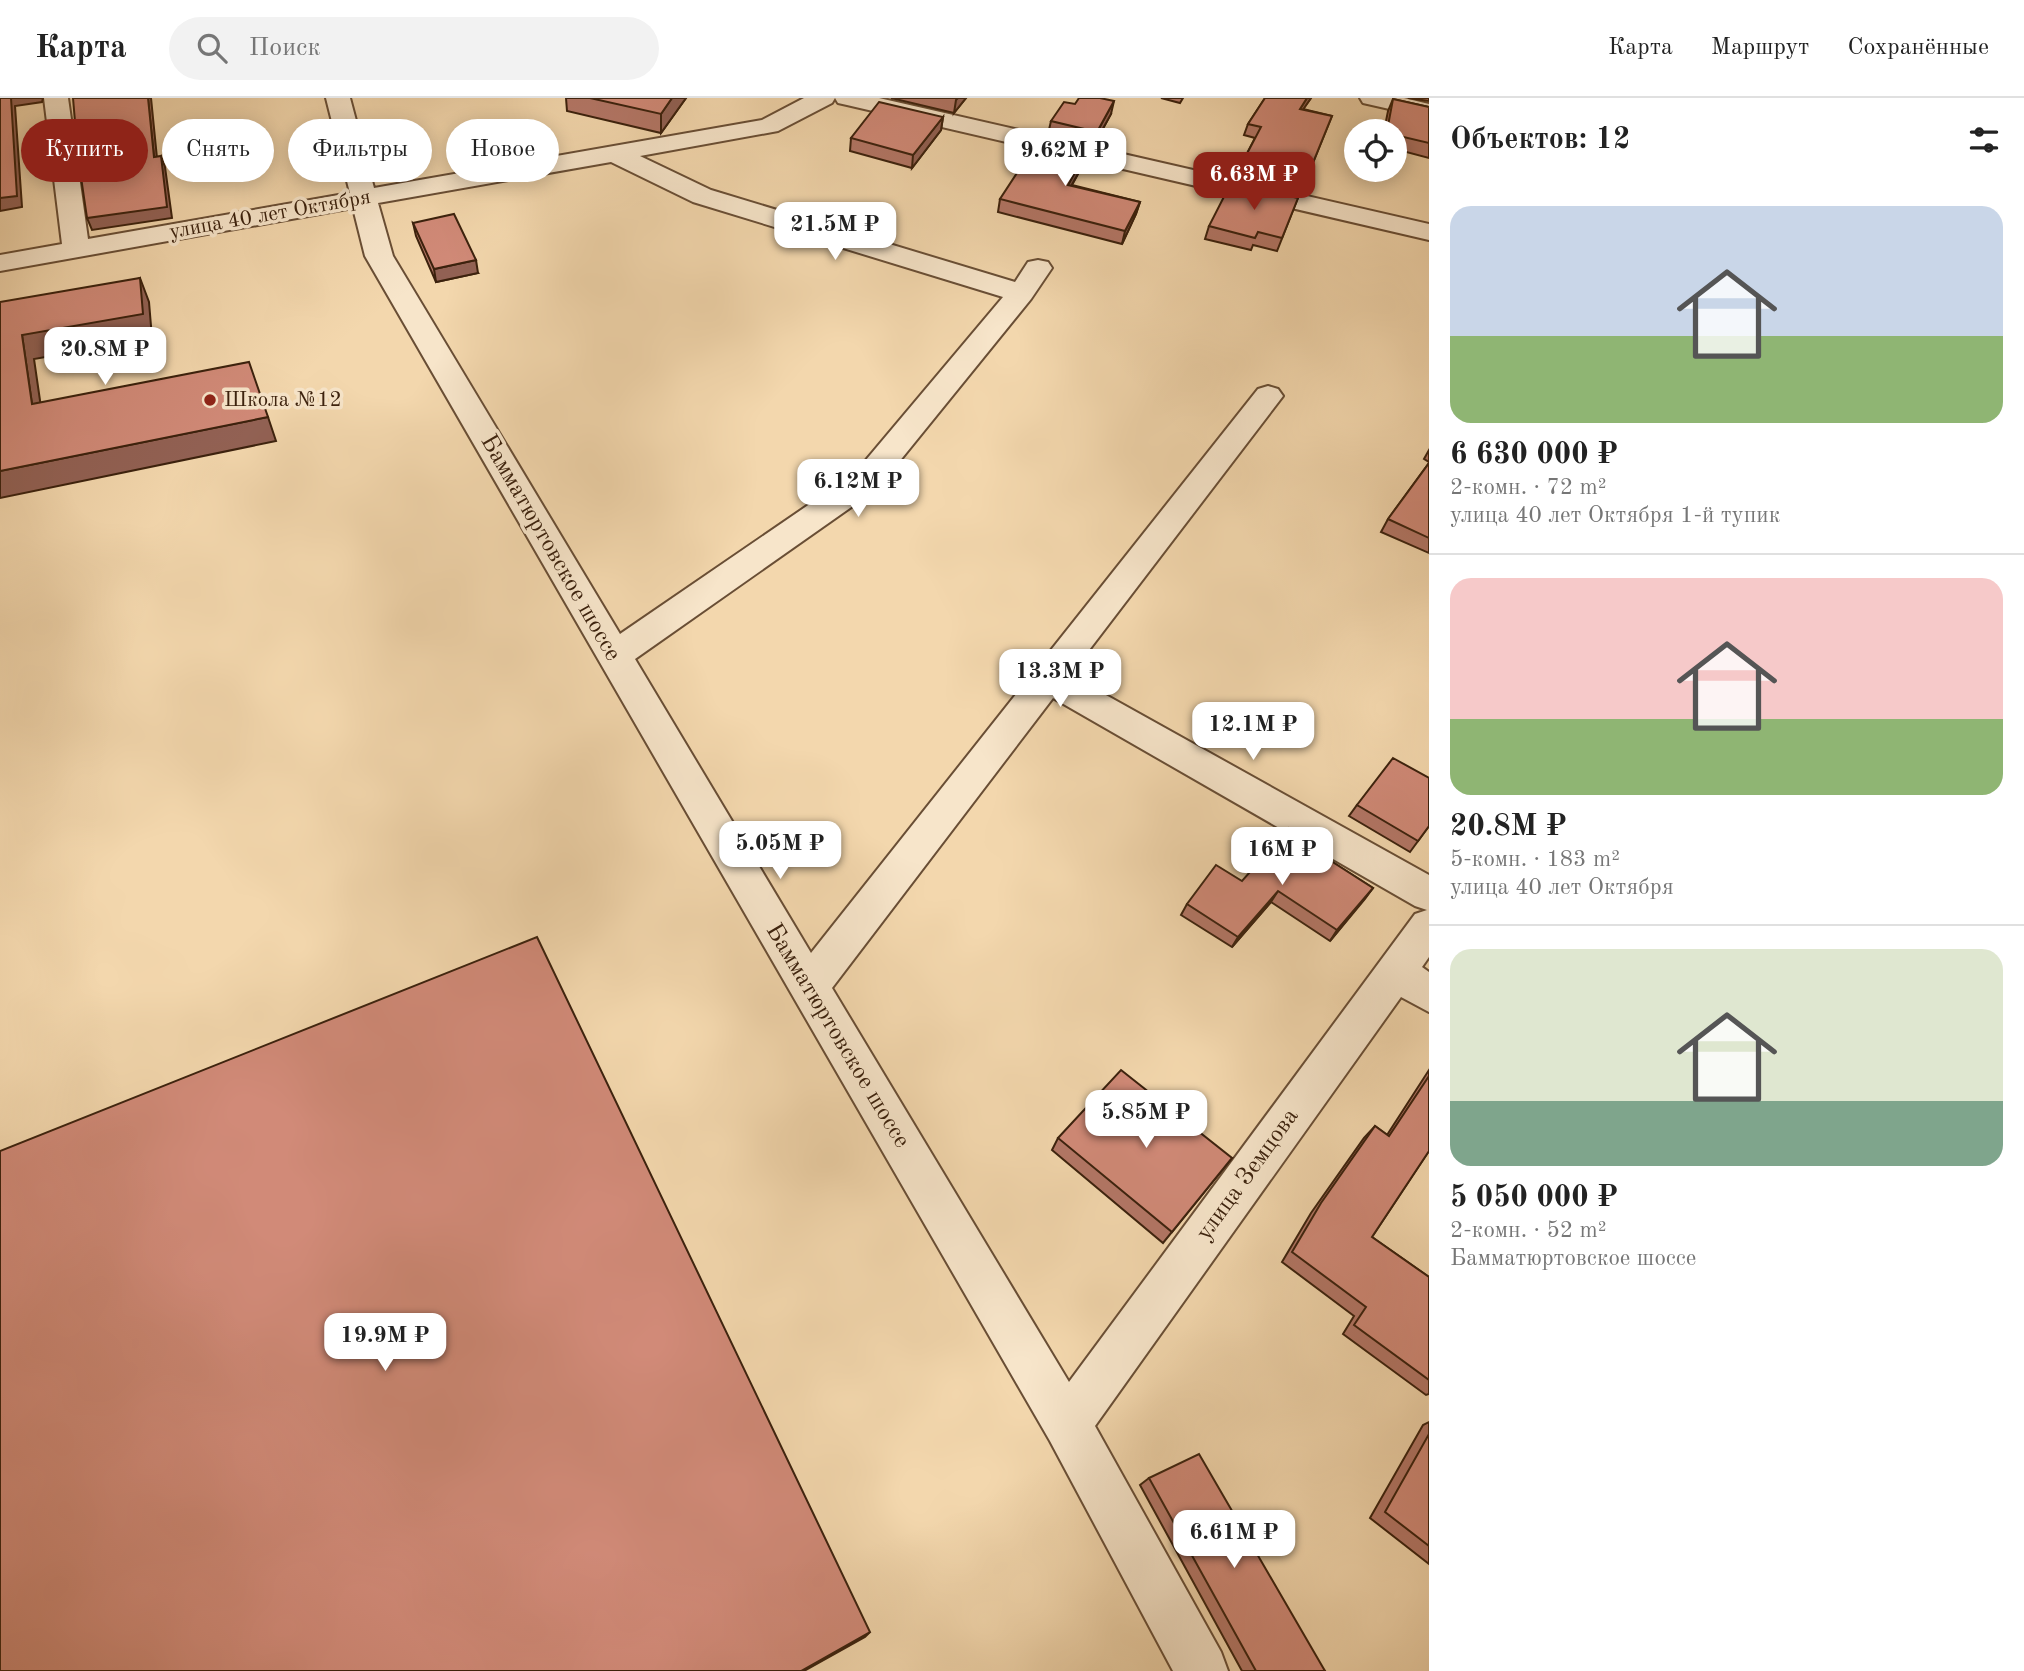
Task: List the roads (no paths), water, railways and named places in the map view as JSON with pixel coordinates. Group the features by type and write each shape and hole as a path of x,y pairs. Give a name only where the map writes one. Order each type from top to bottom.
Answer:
{"street":[{"path":"56,98 76,250"},
{"name":"Бамматюртовское шоссе","path":"338,98 379,256 1067,1424 1202,1671"},
{"name":"улица 40 лет Октября","path":"0,263 769,126 823,98"},
{"path":"847,98 1429,232"},
{"path":"1372,98 1429,111"},
{"path":"614,656 866,481 1029,281 702,196 615,154"},
{"path":"808,988 1268,396"},
{"path":"1048,679 1429,894"},
{"name":"улица Земцова","path":"1067,1424 1412,983 1429,926"}],"place":[{"name":"Школа №12","path":"210,400"}]}
